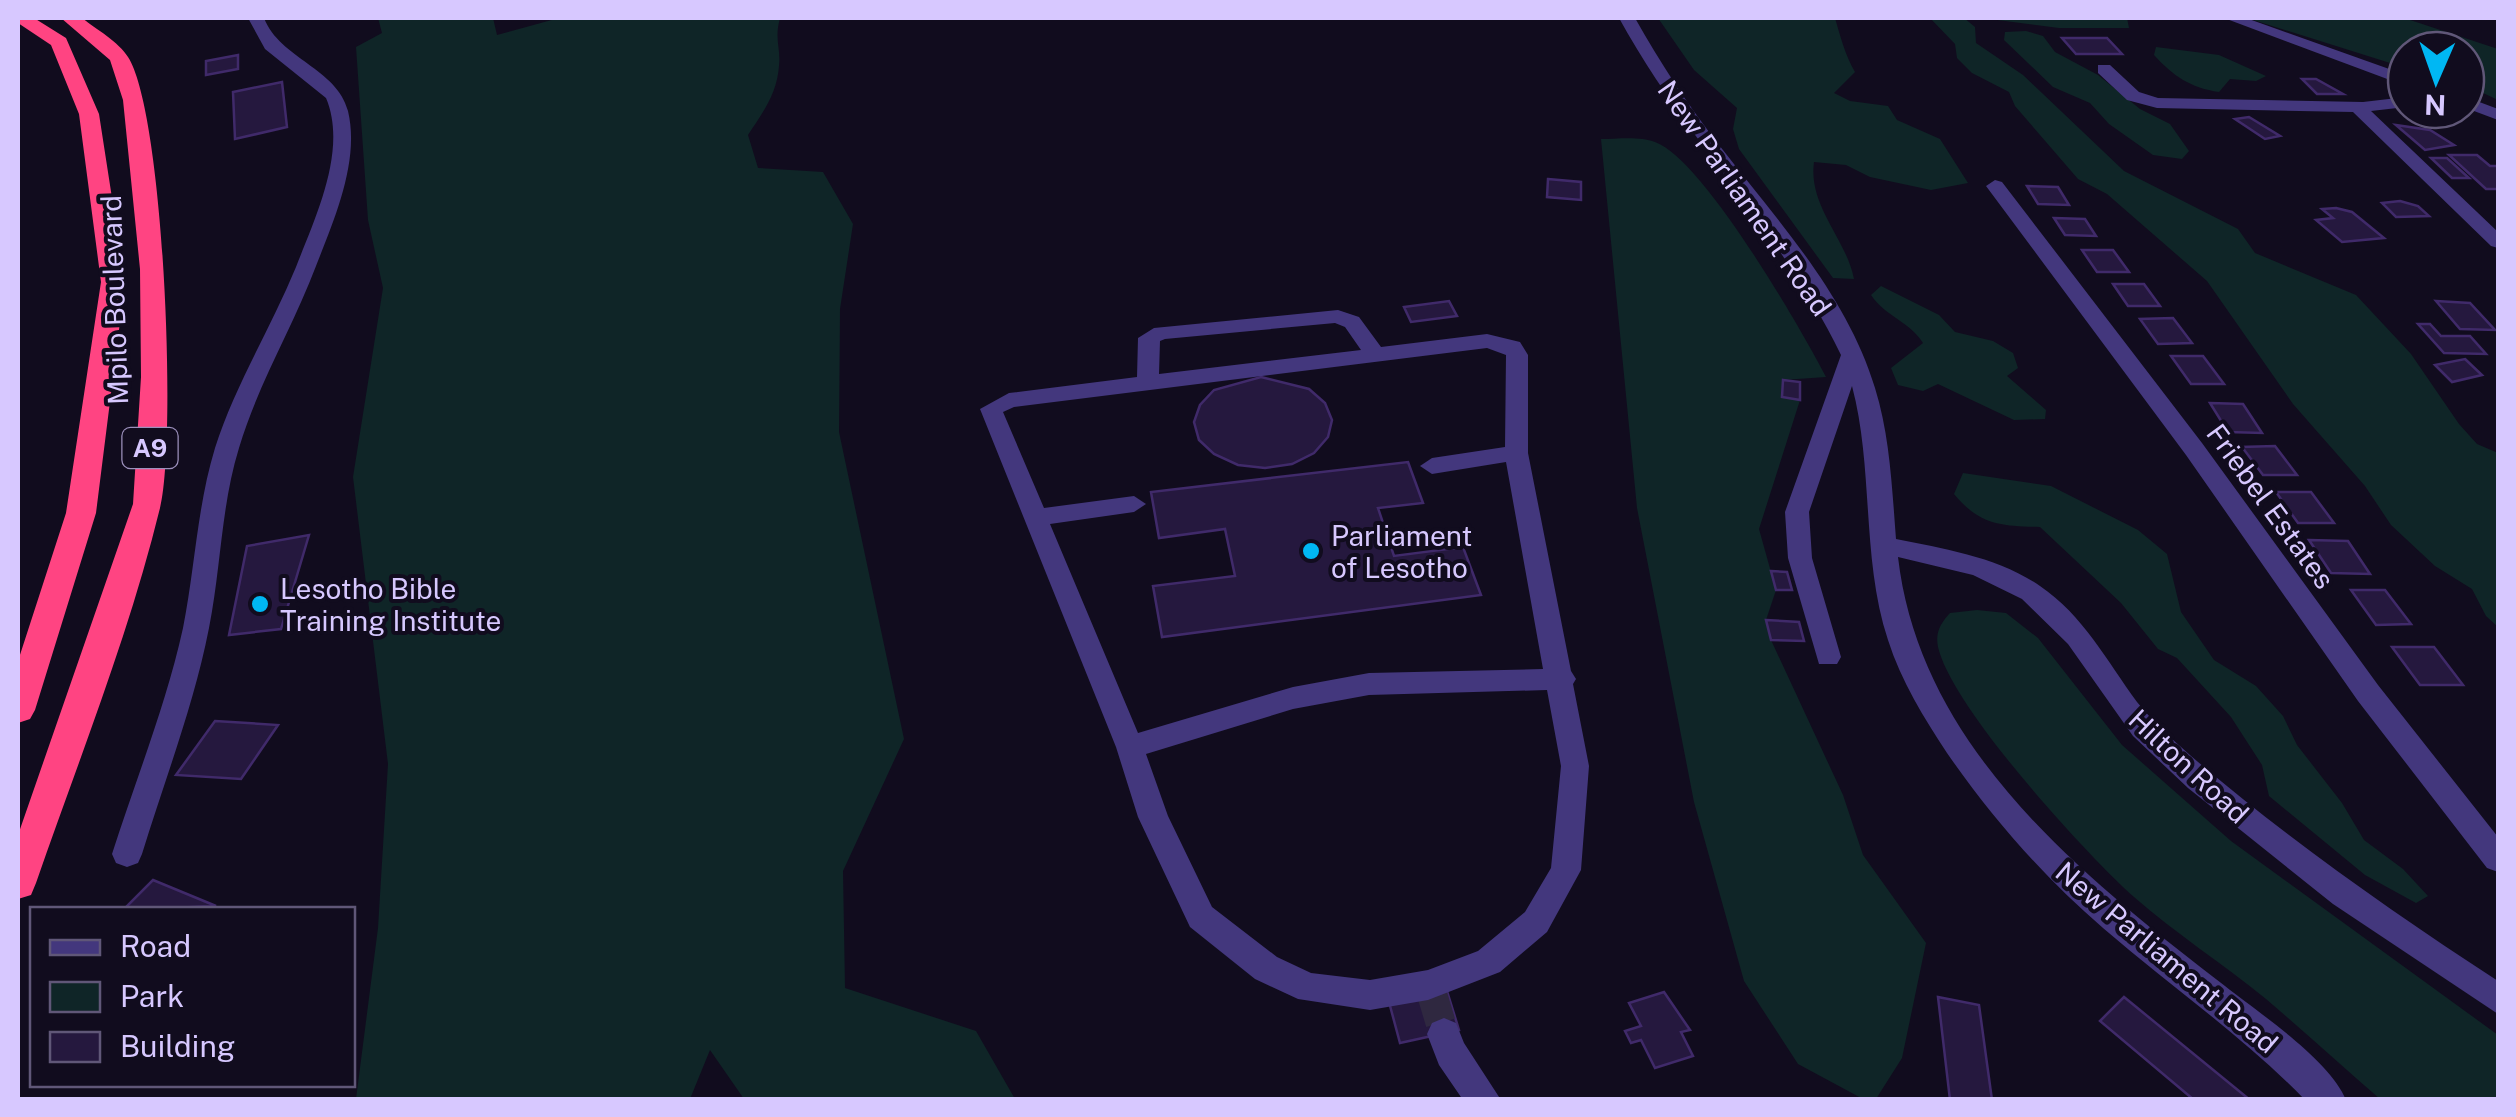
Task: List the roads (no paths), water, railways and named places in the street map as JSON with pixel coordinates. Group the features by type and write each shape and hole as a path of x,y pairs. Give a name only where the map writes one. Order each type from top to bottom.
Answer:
{"highway":[{"name":"Mpilo Boulevard","path":"18,710 81,512 113,282 89,114 59,42 22,18"},
{"name":"Mpilo Boulevard","path":"18,883 96,666 147,504 154,377 152,268 133,100 120,58 71,18"}],"street":[{"path":"126,854 193,644 220,471 293,303 334,187 340,151 339,107 325,87 287,61 258,32 256,18"},
{"name":"New Parliament Road","path":"1627,18 1667,89 1811,284 1852,355 1872,411 1892,610 1912,670 1981,776 2040,850 2113,918 2234,1013 2328,1100"},
{"path":"2232,18 2386,74"},
{"path":"2104,69 2133,96 2157,103 2386,104"},
{"path":"2366,107 2360,110 2363,115 2498,242"},
{"name":"Friebel Estates","path":"1995,186 2194,449 2368,693 2498,860"},
{"path":"1148,384 1146,349 1149,338 1161,333 1338,316 1352,322 1374,353"},
{"path":"1487,341 1512,347 1516,355 1516,453 1562,678 1575,766 1566,870 1536,922 1489,962 1430,990 1370,996 1310,988 1266,968 1201,917 1153,817 1130,747 991,409 1009,400 1374,353 1487,341"},
{"path":"1828,658 1800,558 1797,512 1852,355"},
{"path":"1432,466 1516,453"},
{"path":"1038,517 1134,504"},
{"name":"Hilton Road","path":"1888,546 1971,564 2012,581 2050,606 2085,643 2130,712 2231,808 2388,928 2498,999"},
{"path":"1130,747 1293,698 1368,684 1562,678"},
{"path":"1448,1043 1484,1100"}],"tunnel":[{"path":"1432,994 1444,1034"}],"place":[{"name":"Parliament of Lesotho","path":"1311,551"},
{"name":"Lesotho Bible Training Institute","path":"260,604"}]}
